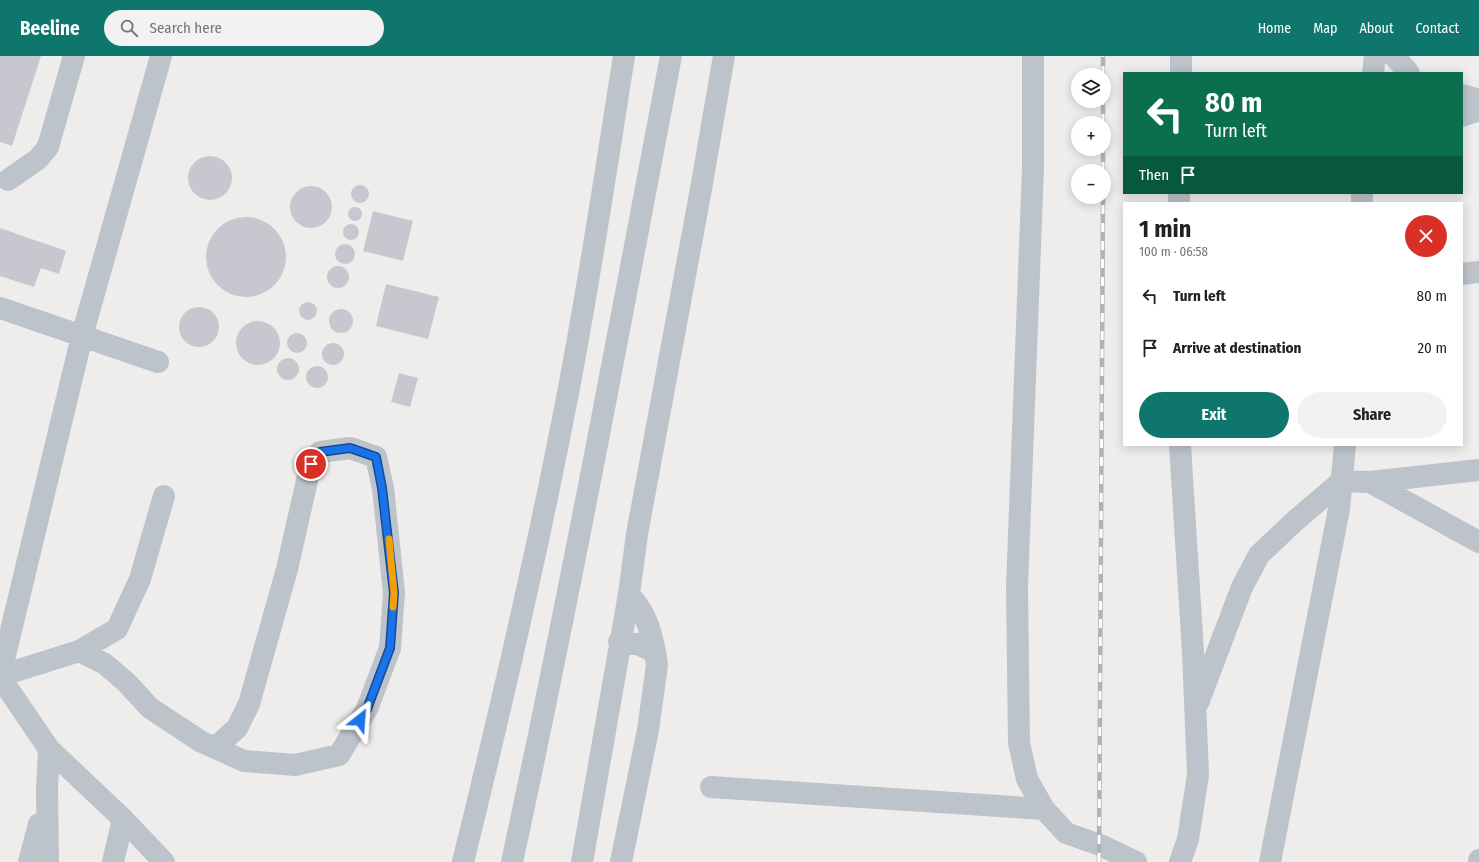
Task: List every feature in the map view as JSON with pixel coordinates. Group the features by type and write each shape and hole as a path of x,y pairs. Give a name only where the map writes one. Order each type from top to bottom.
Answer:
{"lane":[{"path":"8,180 38,159 48,147 74,56"},
{"path":"161,56 82,336 0,676 49,749 123,819 164,862"},
{"path":"463,862 539,535 567,397 589,279 624,56"},
{"path":"512,862 543,721 604,411 671,56"},
{"path":"582,862 629,594 637,534 724,56"},
{"path":"1033,56 1033,168 1017,587 1019,742 1027,779 1044,809 1066,833 1100,845 1118,855 1136,862"},
{"path":"1181,56 1181,72"},
{"path":"1373,72 1375,56"},
{"path":"1394,56 1408,72"},
{"path":"1463,94 1479,100"},
{"path":"1463,116 1479,110"},
{"path":"1463,274 1479,272"},
{"path":"0,308 158,362"},
{"path":"1180,446 1198,775 1188,839 1180,862"},
{"path":"1270,862 1339,509 1345,446"},
{"path":"79,651 106,664 126,682 150,708 200,741 215,748 244,761 295,765 339,755 367,709 390,648 394,593 382,488 376,457 350,448 320,452 311,464 287,569 250,704 237,728 215,748"},
{"path":"1195,710 1242,587 1259,555 1296,520 1342,481 1370,482 1479,470"},
{"path":"1370,482 1479,542"},
{"path":"0,676 79,651 117,629 140,580 164,496"},
{"path":"621,862 648,730 657,664 650,628 639,607 629,594"},
{"path":"620,642 638,644 655,652"},
{"path":"48,862 47,788 49,749"},
{"path":"711,787 1044,809"},
{"path":"29,862 37,836 47,788"},
{"path":"113,862 123,819"}],"building":[{"path":"0,56 41,56 12,146 0,142"},
{"path":"210,156 222,160 228,166 232,178 228,190 222,196 210,200 198,196 192,190 188,178 192,166 198,160"},
{"path":"360,185 366,188 369,194 366,200 360,203 354,200 351,194 354,188"},
{"path":"311,186 326,192 332,207 326,222 311,228 296,222 290,207 296,192"},
{"path":"355,207 360,209 362,214 360,219 355,221 350,219 348,214 350,209"},
{"path":"373,211 413,221 403,261 363,251"},
{"path":"238,217 254,217 275,228 286,249 286,265 275,286 254,297 238,297 224,291 217,286 212,279 206,265 206,249 212,235 217,228 224,223"},
{"path":"348,224 354,224 359,229 357,238 354,240 348,240 343,235 343,229"},
{"path":"0,228 66,251 59,274 41,268 34,287 0,276"},
{"path":"341,244 349,244 355,250 355,258 349,264 341,264 335,258 335,250"},
{"path":"338,266 346,269 349,277 346,285 338,288 330,285 327,277 330,269"},
{"path":"386,284 439,297 428,339 376,326"},
{"path":"308,302 314,305 317,311 314,317 308,320 302,317 299,311 302,305"},
{"path":"203,307 210,310 216,316 219,327 218,335 210,344 203,347 195,347 188,344 180,335 179,323 182,316 191,308"},
{"path":"341,309 346,310 352,316 352,326 346,332 341,333 336,332 330,326 329,321 330,316 336,310"},
{"path":"258,321 270,325 276,331 280,343 276,355 270,361 258,365 246,361 240,355 236,343 240,331 246,325"},
{"path":"297,333 304,336 307,343 304,350 297,353 290,350 287,343 290,336"},
{"path":"333,343 341,346 344,354 341,362 333,365 325,362 322,354 325,346"},
{"path":"288,358 296,361 299,369 296,377 288,380 280,377 277,369 280,361"},
{"path":"313,366 321,366 328,373 328,381 321,388 313,388 306,381 306,373"},
{"path":"399,373 418,378 410,407 391,402"}],"railway":[{"path":"1103,56 1103,68"},
{"path":"1103,108 1103,116"},
{"path":"1103,156 1103,164"},
{"path":"1099,862 1103,204"}],"slow traffic":[{"path":"389,539 394,593 393,607"}],"route":[{"path":"311,464 320,452 350,448 376,457 382,488 394,593 390,648 367,709 360,720"}]}
